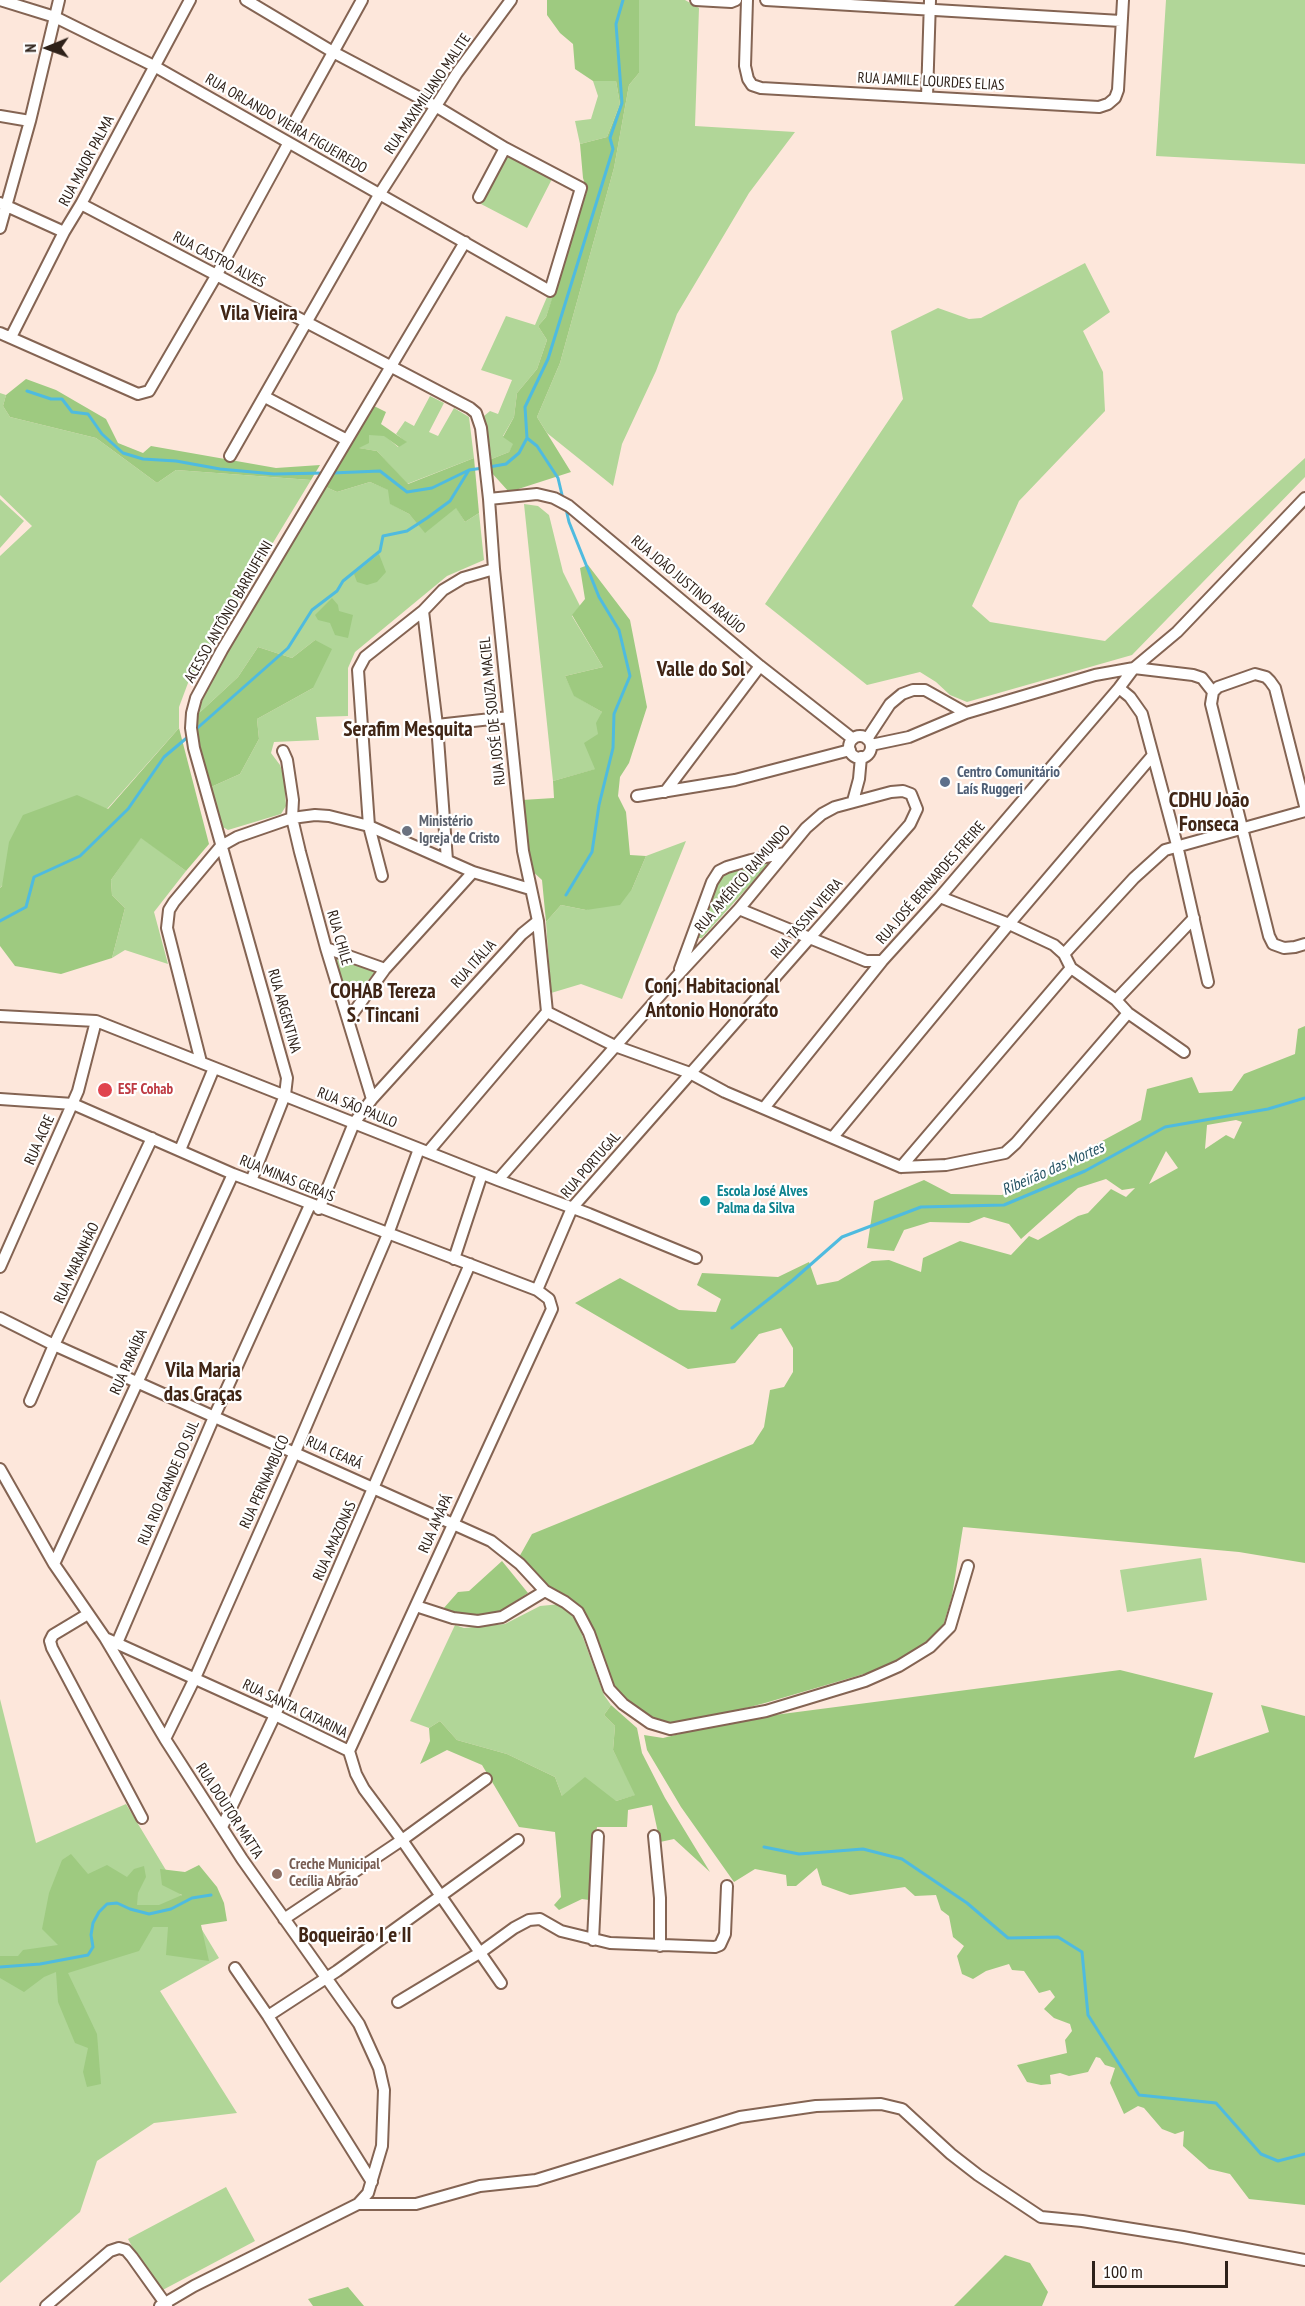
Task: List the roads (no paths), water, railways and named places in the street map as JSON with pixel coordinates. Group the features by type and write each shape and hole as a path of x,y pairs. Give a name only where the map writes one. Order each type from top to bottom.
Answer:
{"street":[{"name":"RUA ORLANDO VIEIRA FIGUEIREDO","path":"0,0 55,17 154,66 550,291 581,188 506,148"},
{"path":"0,228 4,204 30,121 59,0"},
{"name":"RUA MAJOR PALMA","path":"11,337 64,232 190,0"},
{"path":"246,0 333,52 437,107 506,148 479,197"},
{"path":"294,123 362,0"},
{"name":"RUA MAXIMILIANO MALITE","path":"230,456 379,195 457,74 511,0"},
{"path":"696,0 731,2 736,0"},
{"name":"RUA JAMILE LOURDES ELIAS","path":"747,0 745,66 752,85 761,88 1099,107 1115,98 1118,90 1121,21"},
{"path":"766,0 930,5 1121,21 1123,0"},
{"path":"927,97 930,5"},
{"path":"0,116 30,121"},
{"path":"0,333 138,394 144,394 152,387 216,276 288,144"},
{"path":"4,204 64,232"},
{"name":"RUA CASTRO ALVES","path":"81,204 470,408"},
{"name":"ACESSO ANTÔNIO BARRUFFINI","path":"221,846 194,748 191,728 194,706 222,650 465,242"},
{"path":"265,397 346,440"},
{"name":"RUA JOSÉ DE SOUZA MACIEL","path":"470,408 479,420 489,499 523,851 538,921 547,1012"},
{"name":"RUA JOÃO JUSTINO ARAÚJO","path":"489,499 537,494 554,498 569,506 760,666 853,739"},
{"name":"RUA JOSÉ BERNARDES FREIRE","path":"764,1108 882,961 940,897 1134,668 1177,632 1305,498"},
{"path":"382,876 369,826 358,670 365,657 423,612 443,590 463,578 494,569"},
{"path":"423,612 437,725 447,860"},
{"path":"665,792 760,666"},
{"path":"966,712 925,690 913,690 902,694 890,704 869,742 868,754 861,757 853,755 850,750 849,745 853,739 861,736 869,742 909,737 966,712 1095,675 1134,668 1202,678 1212,694"},
{"path":"1305,806 1275,688 1270,681 1261,675 1247,676 1218,687 1212,694 1211,704 1269,936 1273,945 1284,948 1295,948 1305,944"},
{"path":"1119,688 1130,697 1142,714 1177,845 1208,982"},
{"path":"437,725 509,717"},
{"path":"637,796 735,780 850,750"},
{"name":"RUA CHILE","path":"283,751 287,760 293,800 292,818 326,948 372,1099"},
{"path":"833,1137 1009,924 1153,755"},
{"path":"853,801 860,779 861,757"},
{"name":"RUA AMÉRICO RAIMUNDO","path":"498,1180 739,909 806,828 822,814 853,801 903,791 910,794 917,808"},
{"name":"RUA TASSIN VIEIRA","path":"690,1073 811,939 910,824 917,808"},
{"path":"1064,954 1150,862 1165,850 1305,811"},
{"path":"201,1062 167,928 169,910 221,846 237,837 292,818 315,815 369,826 473,872 530,889"},
{"name":"RUA ARGENTINA","path":"221,846 287,1078 285,1095 251,1181"},
{"path":"678,975 712,882 719,872 727,867 751,860 785,853"},
{"path":"348,1020 386,969 473,872"},
{"path":"940,897 1009,924 1054,945 1064,954 1071,968 1116,1000 1128,1013 1184,1052"},
{"path":"739,909 866,961 882,961"},
{"path":"1116,1000 1194,918"},
{"name":"RUA ITÁLIA","path":"314,1207 354,1123 372,1099 522,934 538,921"},
{"path":"326,948 386,969"},
{"path":"902,1167 1071,968"},
{"path":"423,1150 547,1012 615,1046 690,1073 725,1092 870,1155 902,1167 946,1165 1005,1153 1128,1013"},
{"name":"RUA SÃO PAULO","path":"0,1016 96,1021 696,1258"},
{"name":"RUA ACRE","path":"0,1267 73,1104 96,1021"},
{"path":"180,1150 214,1068"},
{"name":"RUA PORTUGAL","path":"537,1290 572,1208 690,1073"},
{"name":"RUA MINAS GERAIS","path":"0,1099 73,1104 314,1207 537,1290"},
{"name":"RUA MARANHÃO","path":"30,1401 152,1138"},
{"name":"RUA PERNAMBUCO","path":"165,1738 195,1678 295,1452 423,1150"},
{"name":"RUA PARAÍBA","path":"54,1563 233,1174"},
{"path":"454,1259 482,1174"},
{"name":"RUA RIO GRANDE DO SUL","path":"117,1643 214,1417 314,1207"},
{"name":"RUA AMAZONAS","path":"222,1827 275,1714 375,1488 470,1264"},
{"name":"RUA AMAPÁ","path":"349,1751 552,1309 546,1296 537,1290"},
{"name":"RUA CEARÁ","path":"0,1318 54,1345 491,1541 520,1564 545,1591 578,1612 589,1633 609,1689 623,1704 650,1723 670,1730 766,1711 865,1681 900,1666 930,1647 950,1627 968,1566"},
{"name":"RUA DOUTOR MATTA","path":"0,1469 54,1563 105,1638 222,1827 359,2024 379,2068 384,2090 382,2146 368,2193 358,2204"},
{"path":"416,1606 453,1618 478,1621 502,1617 545,1591"},
{"path":"88,1614 53,1635 52,1648 142,1818"},
{"name":"RUA SANTA CATARINA","path":"105,1638 275,1714 349,1751 356,1774 364,1789 501,1983"},
{"path":"284,1919 402,1840 486,1779"},
{"path":"593,1940 598,1836"},
{"path":"654,1836 660,1898 660,1946"},
{"path":"268,2016 326,1978 518,1840"},
{"path":"398,2002 530,1920 540,1919 561,1931 610,1943 715,1947 720,1945 725,1934 727,1886"},
{"path":"235,1968 268,2016 372,2182"},
{"path":"46,2306 110,2251 119,2248 126,2250 132,2257 164,2305 194,2286 358,2204 416,2204 480,2186 536,2180 740,2117 816,2106 881,2104 902,2109 978,2175 1041,2217 1183,2237 1305,2260"}],"waterway":[{"path":"489,467 506,464 519,453 527,438 525,407 548,359 613,149 610,138 622,103 616,24 623,0"},
{"path":"27,391 51,399 62,399 72,412 88,414 102,434 123,453 143,459 274,474 325,473"},
{"path":"527,438 537,446 558,478 563,499"},
{"path":"194,731 288,648 312,610 337,591 343,581 380,551 383,536 407,531 427,518 450,501 469,470 483,468"},
{"path":"332,473 380,471 407,492 432,488 469,470"},
{"path":"566,509 599,597 619,630 630,676 614,714 613,748 599,805 592,852 566,895"},
{"path":"0,921 26,907 34,877 80,856 128,809 164,757 189,736"},
{"name":"Ribeirão das Mortes","path":"732,1328 793,1280 842,1237 921,1207 1004,1205 1085,1171 1165,1127 1268,1109 1305,1098"},
{"path":"764,1847 799,1854 863,1849 902,1859 967,1903 1008,1938 1058,1937 1082,1952 1088,2015 1139,2095 1216,2103 1261,2154 1278,2161 1305,2154"},
{"path":"0,1967 40,1964 88,1955 93,1947 91,1935 93,1923 107,1904 117,1903 149,1914 171,1909 192,1898 211,1895"}],"place":[{"name":"Centro Comunitário Laís Ruggeri","path":"945,782"},
{"name":"Ministério Igreja de Cristo","path":"407,831"},
{"name":"ESF Cohab","path":"105,1090"},
{"name":"Escola José Alves Palma da Silva","path":"705,1201"},
{"name":"Creche Municipal Cecília Abrão","path":"277,1874"}],"district":[{"name":"Vila Vieira","path":"259,314"},
{"name":"Valle do Sol","path":"701,670"},
{"name":"Serafim Mesquita","path":"408,730"},
{"name":"CDHU João Fonseca","path":"1209,813"},
{"name":"Conj. Habitacional Antonio Honorato","path":"712,999"},
{"name":"COHAB Tereza S. Tincani","path":"383,1004"},
{"name":"Vila Maria das Graças","path":"203,1383"},
{"name":"Boqueirão I e II","path":"355,1936"}]}
